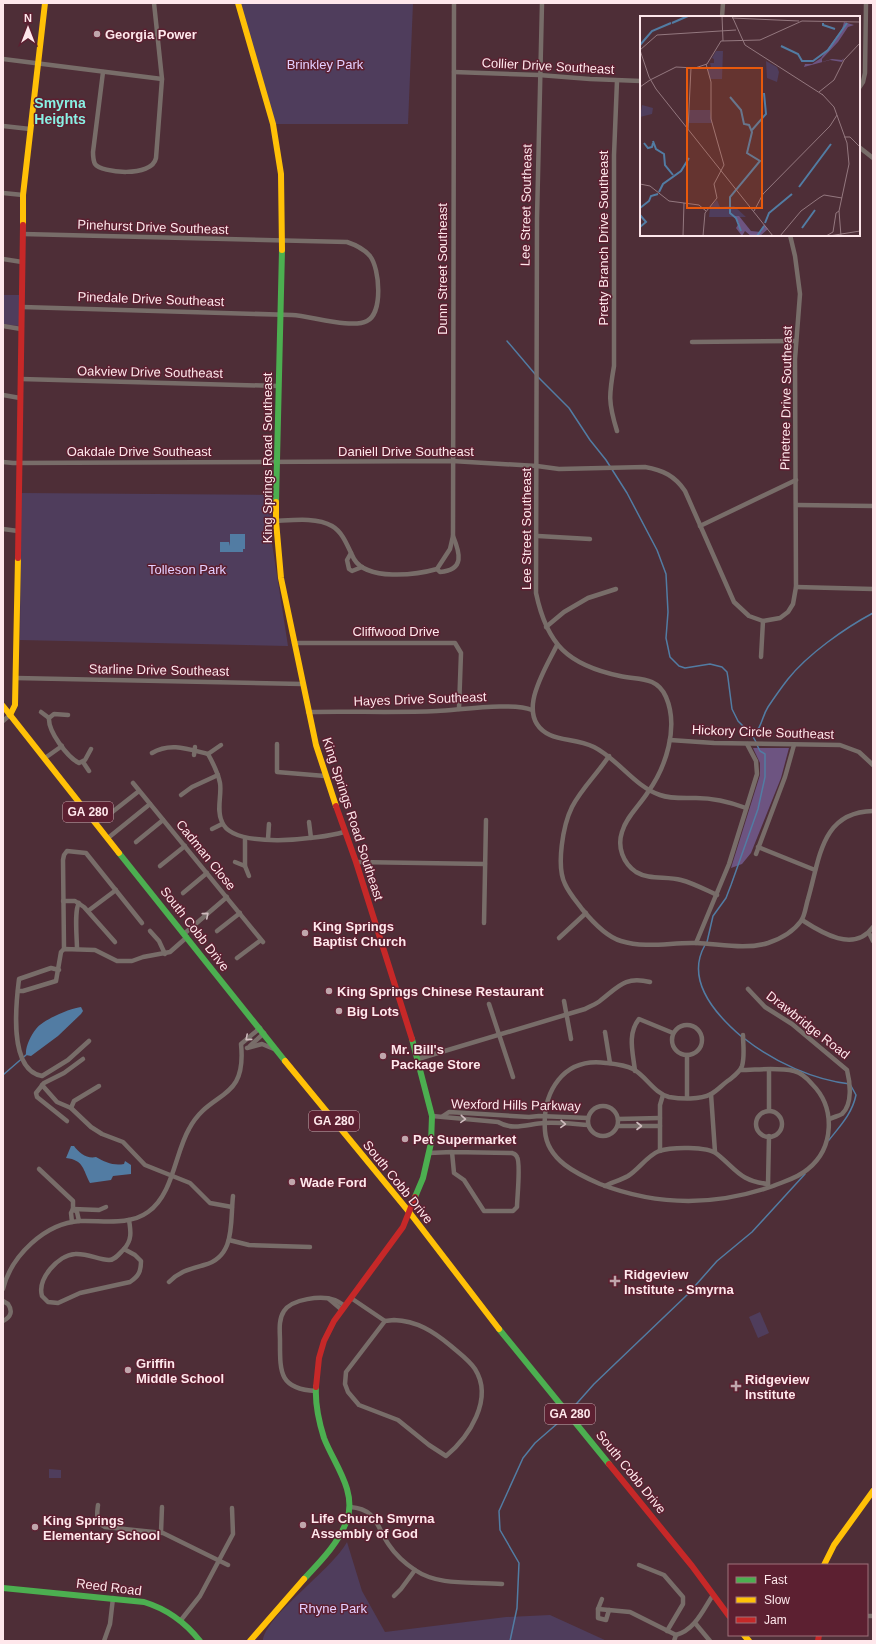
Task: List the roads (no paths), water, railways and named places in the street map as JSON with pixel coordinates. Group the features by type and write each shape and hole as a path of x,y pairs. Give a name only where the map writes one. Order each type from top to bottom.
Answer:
{"street":[{"path":"3,721 10,715 15,705 23,195 45,3"},
{"path":"103,72 93,158 96,165 105,169 149,169 155,162 161,113 162,79 154,3"},
{"name":"King Springs Road Southeast","path":"238,3 277,139 281,178 282,242 276,463 276,521 281,578 308,712 326,776 344,832 356,862 418,1059 432,1116 433,1131 423,1178 404,1227 344,1308 329,1331 321,1348 316,1390 317,1408 321,1429 350,1497 348,1522 335,1543 250,1641"},
{"name":"Dunn Street Southeast","path":"276,521 325,522 334,527 340,534 351,553 362,567 378,573 427,572 437,569 450,549 453,536 454,3"},
{"name":"Lee Street Southeast","path":"542,3 539,75 537,218 538,536 536,593 541,615 546,627 557,645 572,658 594,669 621,676 649,679 660,687 666,695 670,707 670,740 664,762 650,790 628,820 622,832 620,845 626,862 639,874 651,877 667,877 685,881 717,895"},
{"path":"722,16 723,3"},
{"path":"860,86 863,82 865,73 866,3"},
{"path":"3,59 162,79"},
{"name":"Collier Drive Southeast","path":"454,72 640,81"},
{"name":"Pretty Branch Drive Southeast","path":"617,81 614,155 614,366 609,395 610,409 617,431"},
{"path":"3,126 30,129"},
{"path":"860,148 873,158"},
{"path":"3,193 23,195"},
{"name":"Pinehurst Drive Southeast","path":"23,234 282,242 347,242 364,251 371,258 375,267 377,300 376,310 372,317 366,322 358,324 345,324 308,316 280,314"},
{"name":"Pinetree Drive Southeast","path":"700,526 796,480 796,341 800,294 795,256 790,236"},
{"path":"3,259 22,262"},
{"name":"Pinedale Drive Southeast","path":"22,307 280,314"},
{"path":"3,326 21,329"},
{"path":"692,342 796,341"},
{"name":"Oakview Drive Southeast","path":"21,379 279,386"},
{"path":"3,395 20,398"},
{"name":"Daniell Drive Southeast","path":"276,463 452,461 537,466 559,469 645,467 658,470 679,482 690,501 734,602 749,616 763,621"},
{"name":"Oakdale Drive Southeast","path":"3,462 276,463"},
{"path":"761,657 763,621 780,618 788,612 793,604 796,588 796,480"},
{"path":"797,505 873,506"},
{"path":"3,529 18,531"},
{"name":"Dunn Street Southeast","path":"437,569 440,572 449,572 457,565 460,558 453,536"},
{"path":"538,536 590,539"},
{"name":"Dunn Street Southeast","path":"351,553 347,560 349,569 352,571 357,571 362,567"},
{"path":"796,588 873,588"},
{"path":"546,627 564,612 588,598 616,589"},
{"name":"Cliffwood Drive","path":"294,643 404,642 455,644 461,653 459,709"},
{"path":"557,645 537,687 532,710 536,725 551,735 582,742 609,756 650,790 666,797 707,798 746,808"},
{"name":"Starline Drive Southeast","path":"16,678 302,684"},
{"name":"South Cobb Drive","path":"3,706 276,1050 410,1213 468,1290 662,1528 728,1615"},
{"name":"Hayes Drive Southeast","path":"308,712 438,711 524,707 532,710"},
{"path":"41,712 50,718"},
{"path":"68,715 54,714 50,718 50,727 62,746 76,761 83,762 89,771"},
{"name":"Hickory Circle Southeast","path":"670,740 747,744 832,745 849,748 859,752 873,765"},
{"path":"277,744 276,772 326,776"},
{"path":"696,943 717,895 758,769 756,761 747,744"},
{"path":"152,753 159,749 173,746 208,754 221,745"},
{"path":"756,854 785,777 794,745"},
{"path":"45,758 62,746"},
{"path":"83,762 91,749"},
{"path":"208,754 220,783 220,814 222,824 233,834 245,839 268,839 311,838 344,832"},
{"path":"609,756 572,807 564,832 561,869 564,882 570,894 586,913 610,936 619,941 654,946 696,943 717,946 764,944 782,937 802,920 827,836 834,825 850,815 873,811"},
{"path":"181,795 192,787 218,776"},
{"name":"Cadman Close","path":"133,783 262,941 237,958"},
{"path":"111,813 139,791"},
{"path":"108,838 150,804"},
{"path":"136,842 163,820"},
{"path":"484,923 486,820"},
{"path":"309,822 311,838"},
{"path":"212,829 222,824"},
{"path":"268,824 268,839"},
{"path":"245,839 245,866 249,876"},
{"path":"160,866 185,846"},
{"path":"758,847 816,870"},
{"path":"18,991 24,991 55,982 59,970 60,952 64,948 63,860 67,851 86,853 142,922"},
{"path":"235,862 245,866"},
{"path":"356,862 485,864"},
{"path":"183,893 207,873"},
{"path":"88,911 116,890"},
{"path":"64,948 95,950 112,959 124,962 165,954 174,951 186,935 227,897"},
{"path":"63,901 75,901 80,903 115,942"},
{"path":"77,949 76,913 80,903"},
{"path":"217,931 240,913"},
{"path":"559,938 586,913"},
{"path":"802,920 825,934 837,939 850,939 868,933 873,928"},
{"path":"150,931 158,941 165,954"},
{"path":"868,933 873,941"},
{"path":"59,970 51,968 19,979 17,1043 22,1058 35,1074 42,1076 53,1071 89,1041"},
{"path":"418,1059 585,1009 600,1001 616,986 625,981 642,980 650,982"},
{"name":"Drawbridge Road","path":"748,989 765,1007 792,1024 847,1070 849,1078 849,1100 842,1114 830,1118"},
{"path":"564,1002 568,1014 572,1039"},
{"path":"489,1004 513,1077"},
{"path":"635,1071 632,1040 633,1027 639,1019 673,1033"},
{"path":"690,1025 694,1026 701,1033 702,1038 700,1047 697,1051 687,1055 677,1052 672,1043 673,1033 680,1026 690,1025"},
{"path":"3,1289 10,1269 33,1242 53,1228 79,1221 129,1220 148,1212 158,1202 164,1194 192,1124 200,1114 229,1091 238,1081 241,1074 241,1044 260,1028"},
{"path":"605,1032 610,1063"},
{"path":"247,1048 264,1033"},
{"path":"740,1070 793,1071 804,1075 819,1091 830,1118 827,1142 816,1162 798,1176 731,1198 676,1201 637,1196 578,1175 562,1163 551,1149 545,1134 544,1123 548,1097 554,1085 565,1072 579,1065 589,1062 610,1063 635,1071 663,1095 700,1098 711,1094 740,1070 743,1058 743,1035"},
{"path":"242,1050 262,1044 276,1050"},
{"path":"687,1055 687,1098"},
{"path":"67,1121 37,1097 36,1092 42,1085 64,1073 83,1059"},
{"path":"769,1111 770,1070"},
{"path":"42,1085 57,1102 72,1108 91,1127 102,1134 123,1142 145,1165 190,1183 210,1203 232,1207"},
{"path":"72,1108 74,1101 99,1086"},
{"path":"711,1094 715,1152"},
{"path":"660,1151 660,1105 663,1095"},
{"name":"Wexford Hills Parkway","path":"618,1119 612,1108 600,1106 595,1108 588,1118 588,1125 595,1134 606,1136 615,1131 618,1126"},
{"path":"769,1111 778,1115 781,1125 777,1133 769,1136 760,1133 756,1124 760,1114 769,1111"},
{"name":"Wexford Hills Parkway","path":"444,1116 449,1112 529,1117 545,1116 588,1118"},
{"path":"478,1114 478,1120"},
{"name":"Wexford Hills Parkway","path":"432,1116 498,1122 506,1127 544,1123 588,1125"},
{"path":"660,1118 618,1119 618,1126 660,1126"},
{"path":"769,1136 770,1185"},
{"path":"606,1186 627,1176 652,1155 660,1151 691,1148 715,1152 740,1175 751,1181 770,1185"},
{"path":"429,1153 452,1152 512,1153 516,1155 518,1158 517,1207 513,1211 484,1211 481,1209 464,1180 454,1172 452,1152"},
{"path":"39,1168 73,1201 71,1213 72,1222"},
{"path":"169,1282 181,1271 216,1261 224,1252 229,1240 232,1196"},
{"path":"73,1208 99,1210 106,1207"},
{"path":"73,1208 77,1212 79,1221"},
{"path":"124,1249 136,1255 141,1261 141,1270 137,1277 130,1282 80,1293 58,1303 48,1302 42,1296 40,1290 44,1278 56,1263 67,1256 74,1254 89,1255 107,1260 114,1259 129,1243 132,1232 129,1220"},
{"path":"229,1240 249,1245 310,1247"},
{"path":"316,1390 293,1387 283,1375 280,1364 280,1320 284,1310 294,1303 317,1298 334,1300 344,1308"},
{"path":"351,1298 385,1321 405,1321 423,1326 432,1331 467,1360 478,1375 481,1392 477,1416 470,1428 446,1456 429,1445 398,1420 359,1405 348,1392 345,1384 346,1372 385,1321"},
{"path":"3,1301 8,1304 11,1312 10,1316 3,1321"},
{"path":"824,1564 834,1545 873,1491"},
{"path":"98,1505 97,1519 100,1525 105,1527 161,1532 172,1536 219,1562 228,1565"},
{"path":"161,1532 162,1507"},
{"path":"350,1507 361,1508 371,1514 393,1551 415,1570 432,1578 444,1580 502,1584"},
{"path":"182,1620 200,1596 233,1534 232,1508"},
{"path":"639,1565 664,1575 683,1597 683,1604 667,1631"},
{"path":"394,1596 415,1570"},
{"name":"Reed Road","path":"3,1588 113,1598 154,1605 182,1620 200,1641"},
{"path":"598,1609 630,1612 676,1635 689,1630 713,1595"},
{"path":"104,1641 110,1624 113,1598"},
{"path":"602,1599 598,1609 598,1618 604,1620 607,1619 609,1610"},
{"path":"695,1623 710,1641"},
{"path":"674,1641 676,1635"}],"water":[{"path":"230,534 245,534 245,549 243,549 243,552 220,552 220,542 229,542 230,546"},
{"path":"81,1007 83,1011 81,1014 58,1036 31,1056 26,1055 26,1048 29,1041 39,1026 57,1015"},
{"path":"71,1146 74,1146 78,1151 86,1156 96,1157 109,1163 124,1164 125,1161 131,1165 131,1174 113,1176 111,1180 90,1183 80,1163 66,1158"}],"waterway":[{"path":"507,341 535,374"},
{"path":"538,377 569,408 590,440 606,460 627,493 657,550 666,574 668,612 666,638 670,657 679,666 685,668 710,664 722,667 727,672 732,709 738,721 752,735 756,742"},
{"path":"752,735 760,726 770,704 785,682 796,670 828,642 873,613"},
{"path":"707,942 713,916 726,898 758,809 765,777 765,754 760,751 757,745"},
{"path":"705,945 700,958 699,971 701,984 706,996 722,1018 742,1037"},
{"path":"745,1039 769,1055 795,1069 822,1079 850,1084 856,1095 852,1108 829,1140"},
{"path":"3,1075 26,1055"},
{"path":"570,1411 594,1384 687,1295 717,1261 752,1232 805,1174"},
{"path":"510,1641 517,1608 519,1563 500,1530 499,1511 523,1458 535,1443 566,1416"}],"place":[{"name":"Georgia Power","path":"97,34"},
{"name":"King Springs Baptist Church","path":"305,933"},
{"name":"King Springs Chinese Restaurant","path":"329,991"},
{"name":"Big Lots","path":"339,1011"},
{"name":"Mr. Bill's Package Store","path":"383,1056"},
{"name":"Pet Supermarket","path":"405,1139"},
{"name":"Wade Ford","path":"292,1182"},
{"name":"Ridgeview Institute - Smyrna","path":"615,1281"},
{"name":"Griffin Middle School","path":"128,1370"},
{"name":"Ridgeview Institute","path":"736,1386"},
{"name":"Life Church Smyrna Assembly of God","path":"303,1525"},
{"name":"King Springs Elementary School","path":"35,1527"}],"district":[{"name":"Smyrna Heights","path":"60,112"}],"park label":[{"name":"Brinkley Park","path":"325,64"},
{"name":"Tolleson Park","path":"187,569"},
{"name":"Rhyne Park","path":"333,1608"}]}
